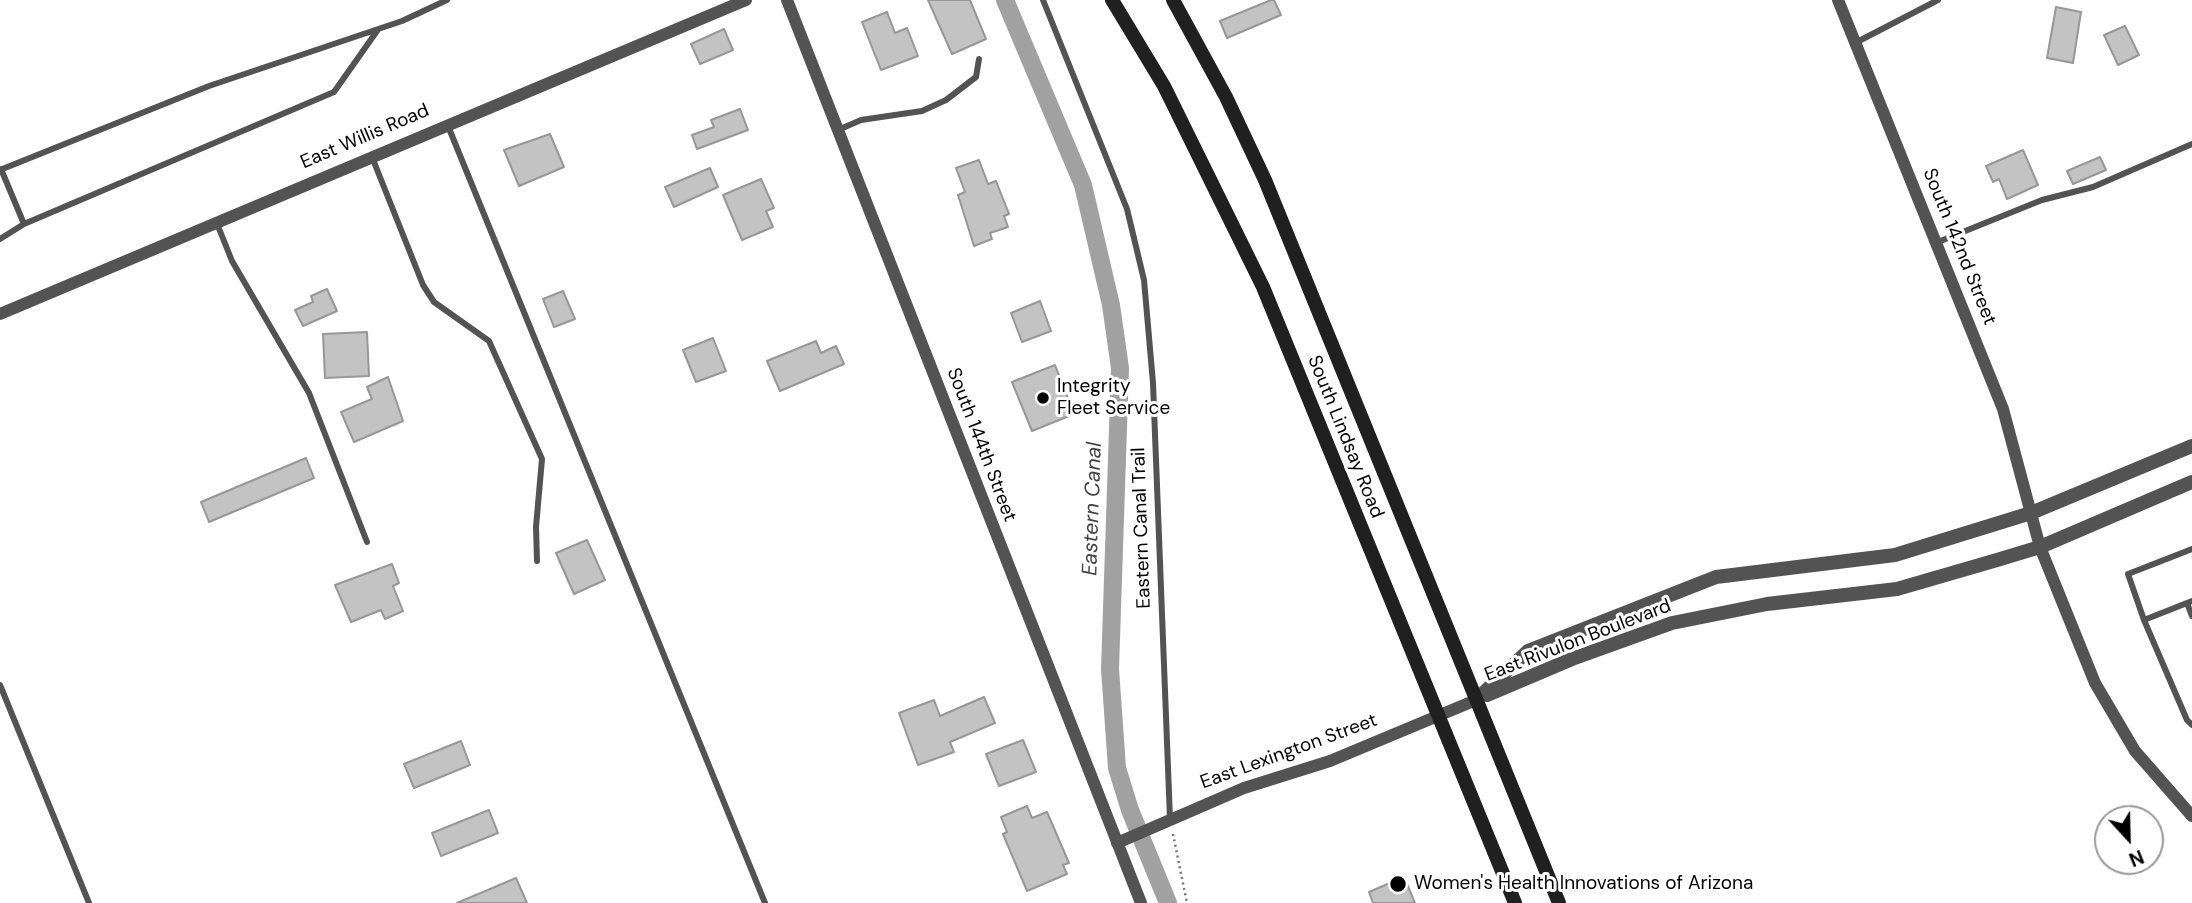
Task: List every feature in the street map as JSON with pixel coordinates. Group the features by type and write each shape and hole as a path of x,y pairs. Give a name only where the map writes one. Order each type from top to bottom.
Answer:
{"main road":[{"name":"South Lindsay Road","path":"1112,0 1164,86 1230,215 1439,715 1514,903"},
{"name":"South Lindsay Road","path":"1173,0 1226,97 1265,180 1559,903"}],"street":[{"name":"East Willis Road","path":"0,314 216,220 746,0"},
{"name":"South 144th Street","path":"787,0 1123,840 1141,903"},
{"name":"South 142nd Street","path":"1838,0 1938,242 2003,409 2040,547 2095,683 2135,751 2192,816"},
{"name":"East Rivulon Boulevard","path":"1476,700 1528,651 1716,577 1895,555 2031,513 2192,446"},
{"name":"East Rivulon Boulevard","path":"1476,700 1572,659 1672,623 1767,604 1898,589 2040,547 2192,482"},
{"name":"East Lexington Street","path":"1123,840 1244,788 1330,761 1476,700"}],"lane":[{"path":"24,224 0,169 209,86 378,29 447,0"},
{"name":"Eastern Canal Trail","path":"1043,0 1127,209 1144,280 1153,383 1165,821"},
{"path":"1856,43 1938,0"},
{"path":"0,239 24,224 334,92 378,29"},
{"path":"838,130 861,120 922,111 946,100 976,77 979,60"},
{"path":"447,124 765,903"},
{"path":"1938,242 2042,200 2093,187 2192,144"},
{"path":"371,156 423,285 434,302 489,341 542,460 536,527 537,561"},
{"path":"216,220 232,261 310,394 367,542"},
{"path":"2192,549 2129,574 2144,620 2187,720 2192,725"},
{"path":"2144,620 2189,602 2192,616"},
{"path":"0,685 89,903"}],"path":[{"path":"1165,821 1187,903"}],"building":[{"path":"928,0 970,0 986,39 952,54"},
{"path":"1274,0 1281,15 1227,38 1220,21"},
{"path":"2056,7 2081,12 2073,63 2047,58"},
{"path":"887,12 895,33 907,28 918,56 881,70 862,22"},
{"path":"2125,26 2139,55 2118,65 2104,35"},
{"path":"724,29 733,50 700,64 691,44"},
{"path":"740,109 748,130 697,149 692,135 714,127 711,120"},
{"path":"550,134 564,167 519,186 504,150"},
{"path":"2023,150 2038,185 2007,199 1999,179 1993,182 1986,166"},
{"path":"2100,157 2106,170 2073,184 2067,171"},
{"path":"979,160 988,184 996,181 1009,214 1004,216 1008,227 990,233 992,239 974,246 958,195 965,192 956,168"},
{"path":"710,168 718,187 674,207 665,187"},
{"path":"761,179 774,208 766,211 773,227 742,240 723,195"},
{"path":"327,289 337,311 303,326 295,310 313,302 311,296"},
{"path":"563,291 575,319 554,327 543,299"},
{"path":"1040,301 1051,331 1022,342 1011,313"},
{"path":"367,332 369,376 325,378 323,334"},
{"path":"713,338 726,371 696,382 683,350"},
{"path":"816,341 821,353 836,346 844,364 780,391 767,361"},
{"name":"Integrity Fleet Service","path":"1055,365 1074,414 1032,431 1012,382"},
{"path":"388,377 403,421 354,442 341,412 372,399 367,387"},
{"path":"306,458 314,478 209,522 201,502"},
{"path":"587,540 605,580 574,594 556,553"},
{"path":"392,564 399,583 393,586 403,611 385,619 381,610 351,622 335,585"},
{"path":"984,697 995,723 950,742 954,752 918,765 899,713 934,700 940,716"},
{"path":"1023,740 1036,772 999,786 986,754"},
{"path":"461,741 470,765 414,788 404,764"},
{"path":"1027,806 1032,818 1047,812 1069,863 1063,865 1067,874 1027,891 1003,834 1007,832 1001,817"},
{"path":"489,810 498,833 441,856 432,833"},
{"name":"Women's Health Innovations of Arizona","path":"1404,877 1415,903 1373,903 1369,892"},
{"path":"516,878 527,903 457,903"}],"waterway":[{"name":"Eastern Canal","path":"1005,0 1083,185 1111,305 1120,368 1110,669 1117,768 1130,810 1168,903"}],"place":[{"name":"Integrity Fleet Service","path":"1043,398"},
{"name":"Women's Health Innovations of Arizona","path":"1398,884"}]}
